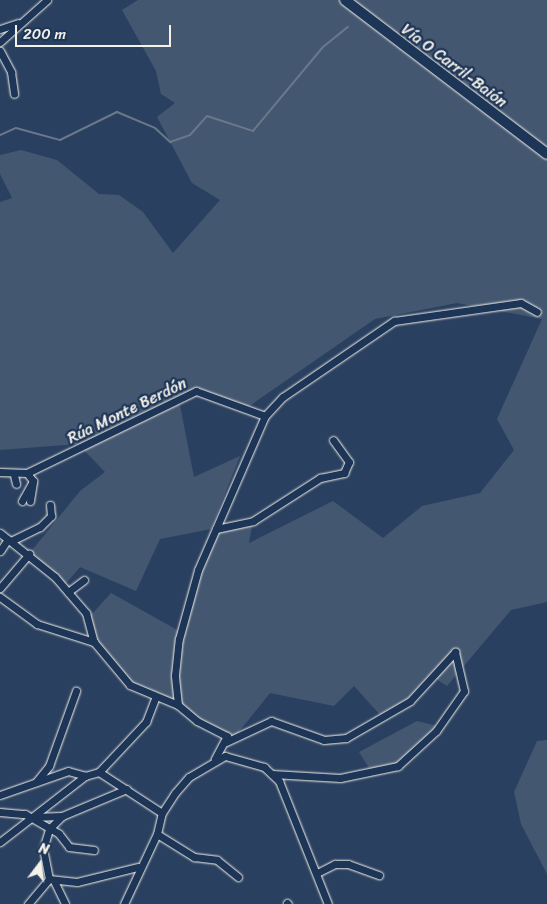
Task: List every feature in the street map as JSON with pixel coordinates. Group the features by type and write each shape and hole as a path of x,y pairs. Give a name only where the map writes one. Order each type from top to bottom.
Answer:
{"highway":[{"name":"Vía O Carril-Baión","path":"345,0 547,154"}],"street":[{"path":"0,42 20,22 47,0"},
{"path":"0,29 20,22"},
{"path":"0,51 11,72 14,94"},
{"path":"178,705 175,675 179,638 198,570 265,416 283,396 394,321 522,303 536,312"},
{"name":"Rúa Monte Berdón","path":"0,472 14,475 27,473 196,391 265,416"},
{"path":"216,529 260,518 320,478 344,473 349,462 332,440"},
{"path":"27,473 33,481 30,501"},
{"path":"14,475 16,484"},
{"path":"22,501 33,481"},
{"path":"1,552 9,540 45,520 52,514 50,505"},
{"path":"0,533 29,554 68,592 86,613 94,642 130,685 156,698 178,705 197,721 227,736 226,742 215,759 190,777 162,814 157,834 138,867 124,904"},
{"path":"0,588 29,554"},
{"path":"68,592 84,580"},
{"path":"0,597 37,624 94,642"},
{"path":"215,759 238,757 272,774 340,778 398,766 436,731 464,691 455,652 410,701 346,738 324,740 271,721 226,742"},
{"path":"36,782 49,766 76,691"},
{"path":"0,842 85,776 99,772 146,722 156,698"},
{"path":"0,795 68,771 85,776"},
{"path":"99,772 162,814"},
{"path":"272,774 319,872 328,904"},
{"path":"0,812 30,817 62,816 127,789"},
{"path":"62,816 49,829 43,849 52,880 65,904"},
{"path":"30,817 49,829 69,847 94,850"},
{"path":"157,834 194,857 217,860 238,877"},
{"path":"319,872 335,864 348,864 379,874"},
{"path":"28,904 52,880 87,880 138,867"}],"shaded area":[{"path":"138,0 547,0 547,602 511,610 447,686 433,677 410,701 382,717 354,686 334,706 270,693 233,739 178,705 130,685 102,652 86,613 93,613 111,593 181,632 198,570 216,529 253,521 249,543 333,501 383,538 422,506 480,493 514,450 497,419 542,319 457,303 375,319 248,407 196,391 179,400 194,477 240,456 211,529 160,539 136,591 80,567 63,587 29,554 80,491 105,472 78,444 0,450 0,202 12,198 0,174 0,155 21,150 57,160 99,194 119,195 143,212 173,253 220,200 192,183 157,117 175,103 161,94 156,71 122,10"},
{"path":"417,721 437,726 415,752 388,770 372,773 359,752"},
{"path":"547,740 547,874 521,824 514,792 537,741"}],"waterway":[{"path":"0,135 16,128 60,140 117,112 155,128 170,142 190,135 207,116 253,131 323,47 348,27"}]}
